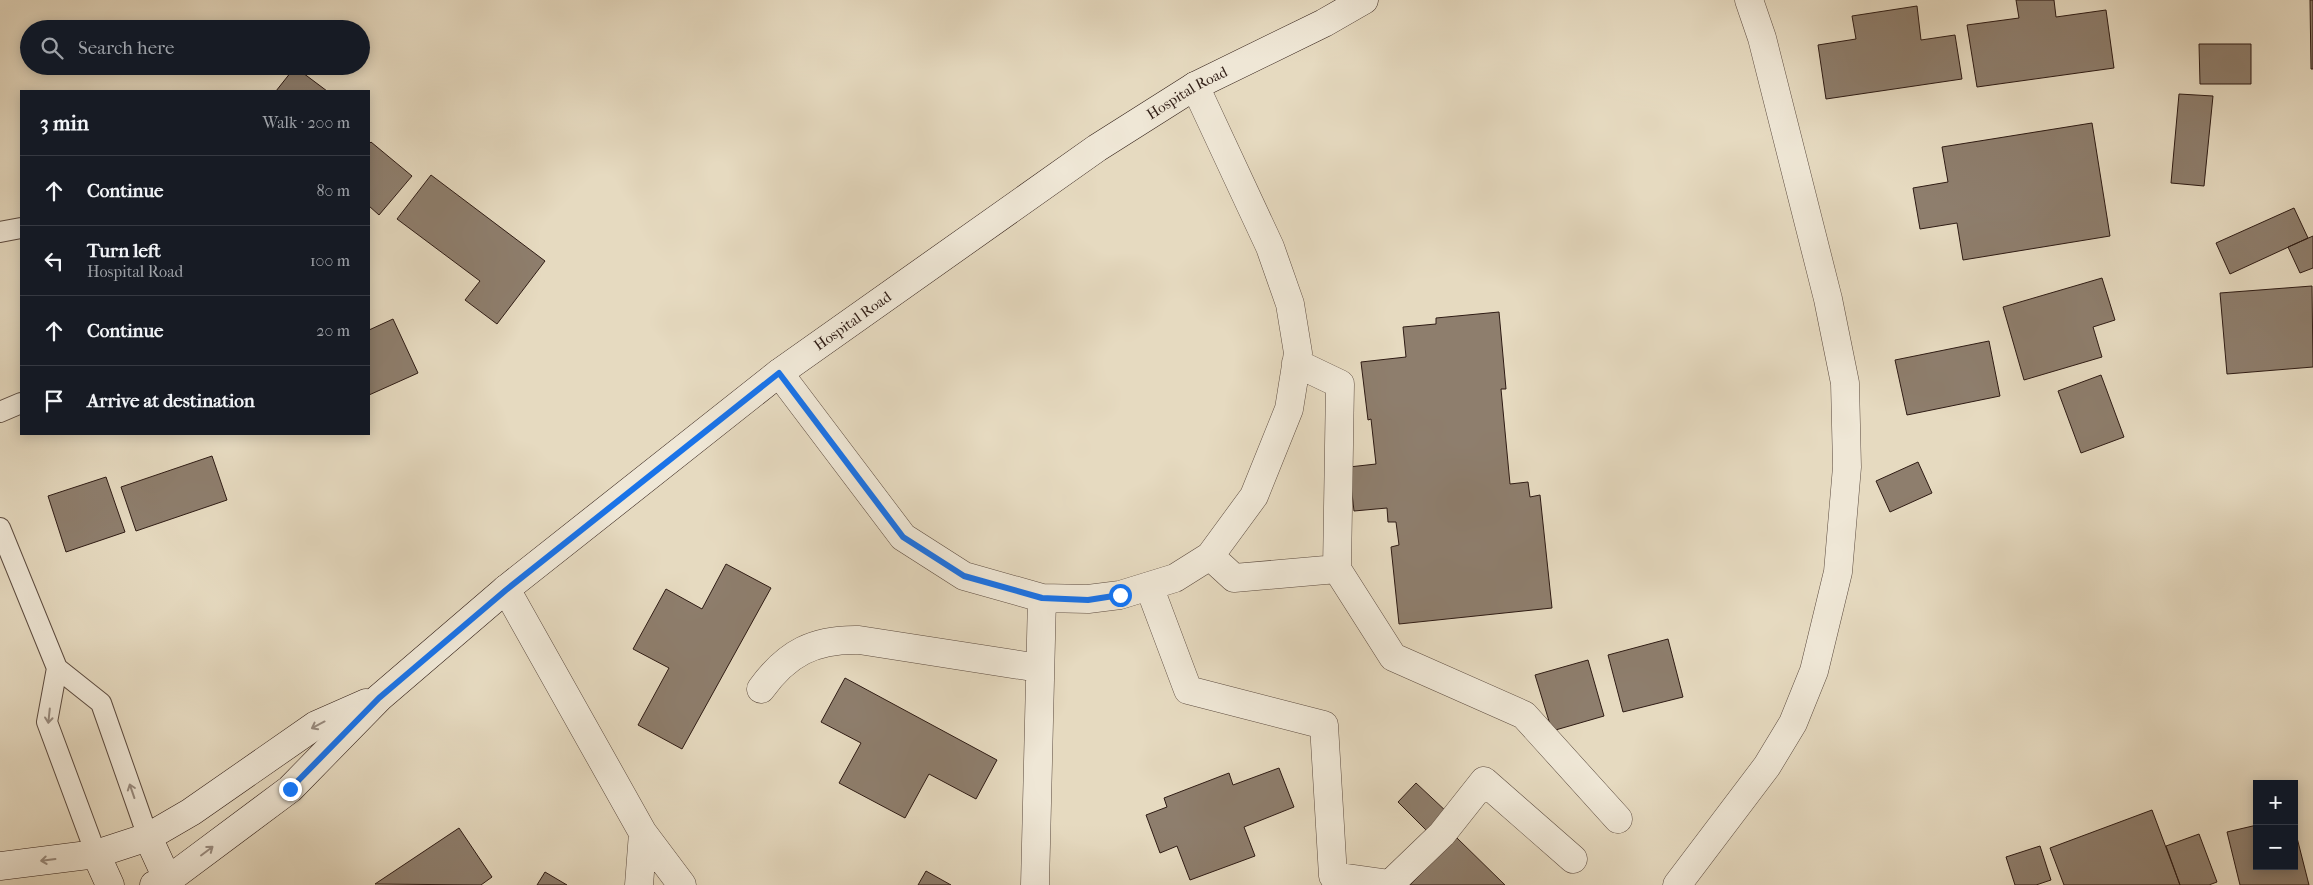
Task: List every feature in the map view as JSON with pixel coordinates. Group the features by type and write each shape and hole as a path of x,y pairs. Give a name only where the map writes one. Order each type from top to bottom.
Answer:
{"street":[{"name":"Hospital Road","path":"379,698 506,590 779,373 1097,148 1195,86 1324,23 1364,0"},
{"path":"1677,885 1767,766 1793,724 1814,671 1838,572 1845,496 1847,467 1845,383 1828,299 1800,182 1762,38 1749,0"},
{"path":"779,373 903,537 964,576 1042,598 1088,600 1120,595 1175,578 1210,556 1254,496 1289,409 1298,353 1290,304 1270,248 1195,86"},
{"path":"1296,363 1340,384 1337,570 1394,657 1524,715 1618,819"},
{"path":"1210,556 1234,578 1337,570"},
{"path":"1149,586 1188,690 1324,725 1333,876 1390,884 1442,834 1484,781 1573,859"},
{"path":"506,590 643,833 682,885"},
{"path":"1035,885 1042,598"},
{"path":"761,689 785,661 801,651 820,643 839,639 859,640 1039,668"},
{"path":"0,866 96,854 148,837 191,812 316,725 379,698"},
{"path":"148,837 164,883 290,789 379,698"},
{"path":"639,885 643,833"},
{"path":"96,854 110,885"}],"lane":[{"path":"0,232 20,228"},
{"path":"0,412 20,403"},
{"path":"1,532 57,668 101,703 148,837"},
{"path":"57,668 47,722 96,854"}],"building":[{"path":"2016,0 2054,0 2056,17 2106,10 2114,68 1977,87 1967,25 2019,18"},
{"path":"2310,0 2313,0 2313,69 2311,69"},
{"path":"1917,6 1921,40 1955,35 1962,79 1826,99 1818,45 1856,39 1852,16"},
{"path":"2199,44 2251,44 2251,84 2200,84"},
{"path":"289,75 306,75 326,90 277,90"},
{"path":"2179,94 2213,96 2204,186 2171,183"},
{"path":"2092,123 2110,236 1963,260 1957,223 1920,229 1913,188 1948,182 1942,147"},
{"path":"370,143 412,176 379,215 370,207"},
{"path":"431,175 545,261 497,324 465,300 480,281 397,219"},
{"path":"2294,208 2308,238 2230,274 2216,243"},
{"path":"2313,236 2313,268 2300,273 2288,247"},
{"path":"2102,278 2115,320 2093,327 2102,357 2024,380 2003,307"},
{"path":"2312,286 2313,367 2227,374 2220,293"},
{"path":"1499,312 1506,389 1501,389 1510,484 1528,482 1530,497 1540,495 1552,608 1399,624 1391,547 1399,545 1396,522 1388,522 1387,508 1354,511 1349,467 1376,464 1371,419 1368,420 1361,362 1406,357 1403,327 1436,324 1436,318"},
{"path":"393,319 418,373 370,395 370,330"},
{"path":"1989,341 2000,396 1907,415 1895,360"},
{"path":"2101,375 2124,437 2081,453 2058,391"},
{"path":"212,456 227,500 136,531 121,487"},
{"path":"1918,462 1932,493 1890,512 1876,481"},
{"path":"106,477 125,532 66,552 48,496"},
{"path":"726,564 771,588 682,749 638,725 669,668 633,649 666,589 702,609"},
{"path":"1668,639 1683,697 1623,712 1608,655"},
{"path":"1588,660 1604,716 1552,731 1535,675"},
{"path":"845,678 997,760 976,799 929,774 905,818 839,783 861,743 821,722"},
{"path":"1279,768 1294,807 1244,827 1255,856 1190,880 1177,846 1160,853 1146,815 1167,807 1164,798 1229,773 1233,785"},
{"path":"1416,783 1448,813 1429,833 1398,802"},
{"path":"2152,810 2180,885 2064,885 2050,848"},
{"path":"2253,826 2253,870 2298,870 2298,842 2309,885 2240,885 2227,832"},
{"path":"459,828 492,877 481,885 375,884"},
{"path":"2199,834 2217,882 2209,885 2180,885 2166,846"},
{"path":"1457,838 1505,885 1410,885"},
{"path":"2040,846 2051,880 2036,885 2015,885 2006,857"},
{"path":"926,871 951,885 918,885"},
{"path":"545,872 567,885 537,885"}],"route":[{"path":"290,789 379,698 506,590 779,373 903,537 964,576 1042,598 1088,600 1120,595"}]}
